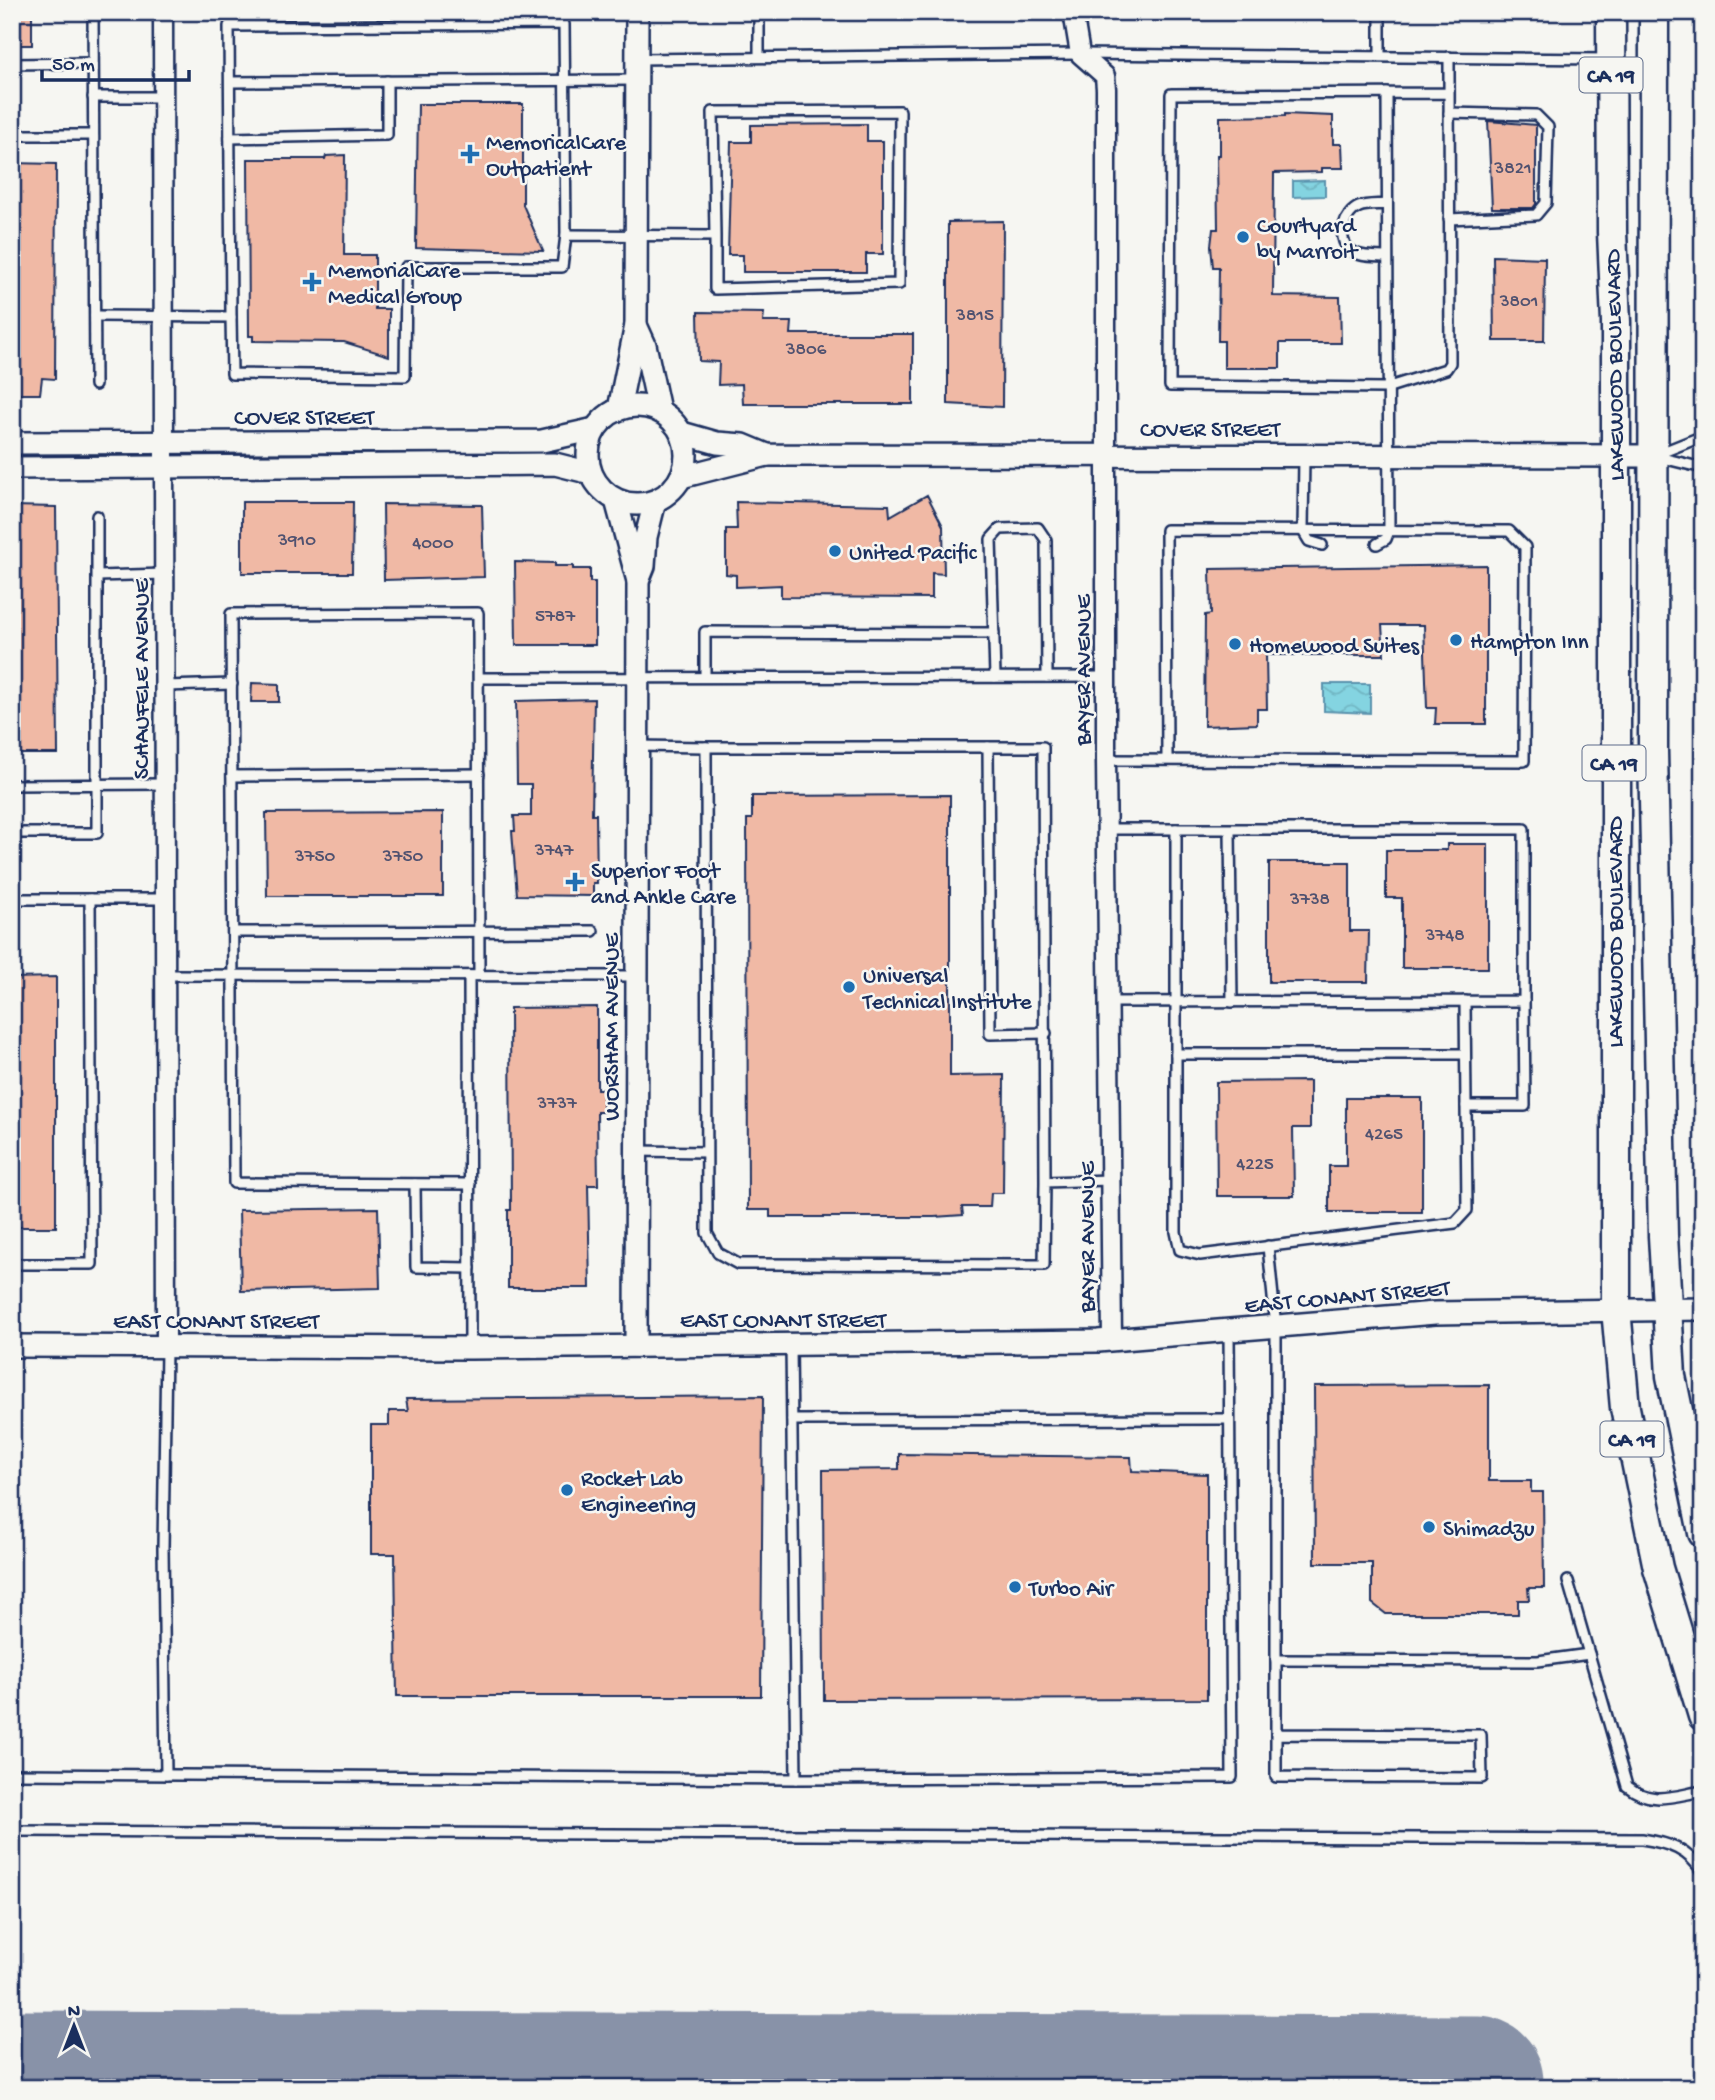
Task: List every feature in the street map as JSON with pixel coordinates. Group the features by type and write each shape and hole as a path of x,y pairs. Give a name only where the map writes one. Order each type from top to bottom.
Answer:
{"main road":[{"name":"LAKEWOOD BOULEVARD","path":"1611,12 1612,232 1616,322 1616,1310 1625,1408 1658,1567 1703,1716"},
{"name":"LAKEWOOD BOULEVARD","path":"1654,12 1653,751 1666,1310 1671,1376 1703,1533"}],"street":[{"name":"SCHAUFELE AVENUE","path":"163,12 166,1346"},
{"path":"619,409 636,326 637,12"},
{"path":"1073,12 1080,54"},
{"name":"BAYER AVENUE","path":"1080,54 1105,76 1106,89 1106,760 1112,1340"},
{"path":"636,326 645,345 659,410 682,433 686,447 681,477 674,487 655,501 629,503 616,500 597,484 591,472 587,458 595,429 619,409 632,405 659,410"},
{"name":"COVER STREET","path":"12,443 542,441 595,429"},
{"name":"COVER STREET","path":"682,433 717,443 743,445 766,455"},
{"name":"COVER STREET","path":"681,477 766,455 1108,453 1653,456"},
{"path":"12,468 555,464 591,472"},
{"name":"WORSHAM AVENUE","path":"616,500 638,581 636,1346"},
{"name":"WORSHAM AVENUE","path":"638,581 644,566 646,537 655,501"},
{"name":"EAST CONANT STREET","path":"12,1346 470,1348 1112,1340 1435,1313 1552,1309 1703,1309"}],"lane":[{"path":"93,12 95,386"},
{"path":"759,12 759,57"},
{"path":"1380,12 1380,55"},
{"path":"564,24 566,235 562,267 406,267 405,376 232,374 230,82 229,26 564,24"},
{"path":"230,82 565,79 759,57 1080,54 1611,59"},
{"path":"1449,57 1450,363 1446,369 1386,388 1170,386 1171,94 1449,93"},
{"path":"12,64 92,64"},
{"path":"230,138 387,135 387,81"},
{"path":"1377,544 1386,539 1389,531 1386,388 1387,93"},
{"path":"93,97 163,97"},
{"path":"900,111 899,284 715,289 715,236 713,112 900,111"},
{"path":"1449,113 1536,115 1548,127 1546,203 1536,215 1450,219"},
{"path":"12,135 93,135"},
{"path":"1387,204 1360,206 1348,214 1343,228 1343,241 1348,249 1361,256 1387,257"},
{"path":"566,235 715,236"},
{"path":"95,316 231,317"},
{"path":"1653,456 1703,436"},
{"path":"1304,454 1303,531 1309,541 1322,545"},
{"path":"1653,456 1703,468"},
{"path":"12,833 97,833 97,516"},
{"path":"995,677 991,539 1000,529 1038,528 1046,540 1047,677"},
{"path":"1106,760 1524,761 1525,547 1509,531 1166,530 1167,759"},
{"path":"98,576 164,574"},
{"path":"470,1184 234,1183 232,614 478,613 479,931 474,975 470,1348"},
{"path":"705,677 705,632 994,634"},
{"path":"479,678 1107,677"},
{"path":"165,686 232,684"},
{"path":"637,746 1043,747 1046,1033 1044,1265 738,1264 718,1253 707,1233 706,747"},
{"path":"988,747 990,1034 1046,1033"},
{"path":"232,776 479,774"},
{"path":"12,785 165,785"},
{"path":"1107,829 1524,829 1525,1106 1466,1106"},
{"path":"1176,829 1175,1233 1180,1250 1200,1255 1455,1223 1467,1210 1465,1001"},
{"path":"1230,830 1232,1002"},
{"path":"12,899 166,899"},
{"path":"12,1264 92,1264 90,899"},
{"path":"233,932 593,931"},
{"path":"166,975 636,976"},
{"path":"1108,1002 1524,1001"},
{"path":"1176,1054 1465,1054"},
{"path":"636,1151 706,1152"},
{"path":"1045,1182 1110,1180"},
{"path":"415,1184 415,1267 470,1268"},
{"path":"1268,1247 1276,1328 1276,1660 1276,1734 1276,1777 1482,1778 1481,1735 1276,1734"},
{"path":"12,1774 796,1779 1232,1777 1229,1331"},
{"path":"791,1345 796,1779"},
{"path":"166,1346 163,1548 166,1775"},
{"path":"792,1420 1229,1419"},
{"path":"1568,1581 1627,1786 1641,1797 1659,1799 1703,1791"},
{"path":"1276,1660 1538,1661 1589,1654"},
{"path":"12,1831 1642,1839 1668,1843 1688,1854 1703,1873"}],"water":[{"path":"1325,180 1325,196 1293,197 1293,181"},
{"path":"1324,684 1370,684 1370,713 1324,711"}],"building":[{"path":"12,12 32,12 32,45 12,45"},
{"name":"MemoricalCare Outpatient","path":"418,104 523,104 523,205 543,251 416,248"},
{"name":"Courtyard by Marroit","path":"1285,114 1333,116 1333,144 1342,144 1343,168 1322,168 1322,172 1274,173 1273,296 1340,297 1341,343 1280,343 1280,368 1224,368 1224,341 1218,341 1219,267 1213,267 1211,246 1213,229 1218,229 1217,155 1220,155 1220,117"},
{"path":"1488,121 1536,125 1536,204 1533,208 1492,208"},
{"path":"867,124 867,141 883,141 883,254 866,254 866,272 743,272 743,255 728,255 731,142 751,142 751,125"},
{"name":"MemorialCare Medical Group","path":"345,155 344,255 375,255 375,309 389,309 389,356 344,342 253,341 253,336 249,336 248,159 325,159 326,156"},
{"path":"12,163 56,164 55,379 42,378 40,394 12,394"},
{"path":"1003,221 1002,407 948,404 948,222"},
{"path":"1493,256 1545,258 1544,341 1494,341"},
{"path":"698,312 764,313 763,322 792,322 791,334 913,334 913,404 743,404 742,384 718,385 719,362 699,361"},
{"name":"United Pacific","path":"927,495 943,526 944,574 932,573 932,598 781,597 781,585 736,587 736,575 726,574 726,529 737,529 736,502 889,505 890,516"},
{"path":"242,502 353,502 352,573 242,573"},
{"path":"383,504 482,505 484,577 384,580"},
{"path":"12,506 56,507 58,754 12,754"},
{"path":"515,562 555,563 555,566 590,569 590,582 595,582 595,645 516,645"},
{"path":"1486,565 1486,724 1435,724 1436,708 1427,708 1424,625 1382,625 1384,655 1266,655 1267,709 1257,709 1257,724 1204,726 1205,615 1211,614 1210,569"},
{"path":"252,683 279,684 279,702 251,702"},
{"path":"594,699 592,814 596,814 597,883 593,883 593,896 517,895 512,831 515,831 514,816 531,816 531,784 517,784 516,701"},
{"name":"Universal Technical Institute","path":"950,795 950,1076 1004,1075 1003,1193 991,1193 990,1207 962,1207 963,1215 934,1217 770,1217 770,1210 748,1210 747,819 752,819 752,796"},
{"path":"443,812 443,896 267,896 266,813"},
{"path":"1447,844 1488,844 1488,968 1402,968 1402,898 1386,898 1386,850 1447,850"},
{"path":"1269,862 1350,862 1350,931 1369,931 1368,982 1269,982"},
{"path":"56,977 56,1227 12,1227 12,978"},
{"path":"597,1007 597,1089 603,1089 603,1112 597,1112 598,1185 588,1185 590,1288 508,1288 508,1210 511,1210 510,1008"},
{"path":"1310,1081 1310,1128 1293,1128 1294,1196 1217,1196 1216,1082"},
{"path":"1346,1098 1422,1098 1422,1212 1329,1212 1329,1166 1346,1166"},
{"path":"378,1208 380,1288 241,1291 239,1210"},
{"name":"Shimadzu","path":"1489,1385 1489,1481 1531,1481 1531,1492 1543,1492 1544,1588 1528,1588 1529,1600 1518,1600 1518,1614 1386,1614 1372,1603 1372,1563 1315,1563 1314,1386"},
{"name":"Rocket Lab Engineering","path":"763,1396 761,1696 397,1696 395,1554 371,1554 371,1425 389,1425 389,1411 408,1411 406,1399"},
{"name":"Turbo Air","path":"899,1454 1131,1457 1132,1471 1207,1474 1207,1699 824,1700 823,1470 899,1469"}],"taxiway":[{"path":"1279,2081 1279,2088"}],"runway":[{"path":"12,2077 1477,2082"}],"place":[{"name":"MemoricalCare Outpatient","path":"470,154"},
{"name":"Courtyard by Marroit","path":"1243,237"},
{"name":"MemorialCare Medical Group","path":"312,282"},
{"name":"United Pacific","path":"835,551"},
{"name":"Hampton Inn","path":"1456,640"},
{"name":"Homewood Suites","path":"1235,644"},
{"name":"Superior Foot and Ankle Care","path":"575,882"},
{"name":"Universal Technical Institute","path":"849,987"},
{"name":"Rocket Lab Engineering","path":"567,1490"},
{"name":"Shimadzu","path":"1429,1527"},
{"name":"Turbo Air","path":"1015,1587"}]}
